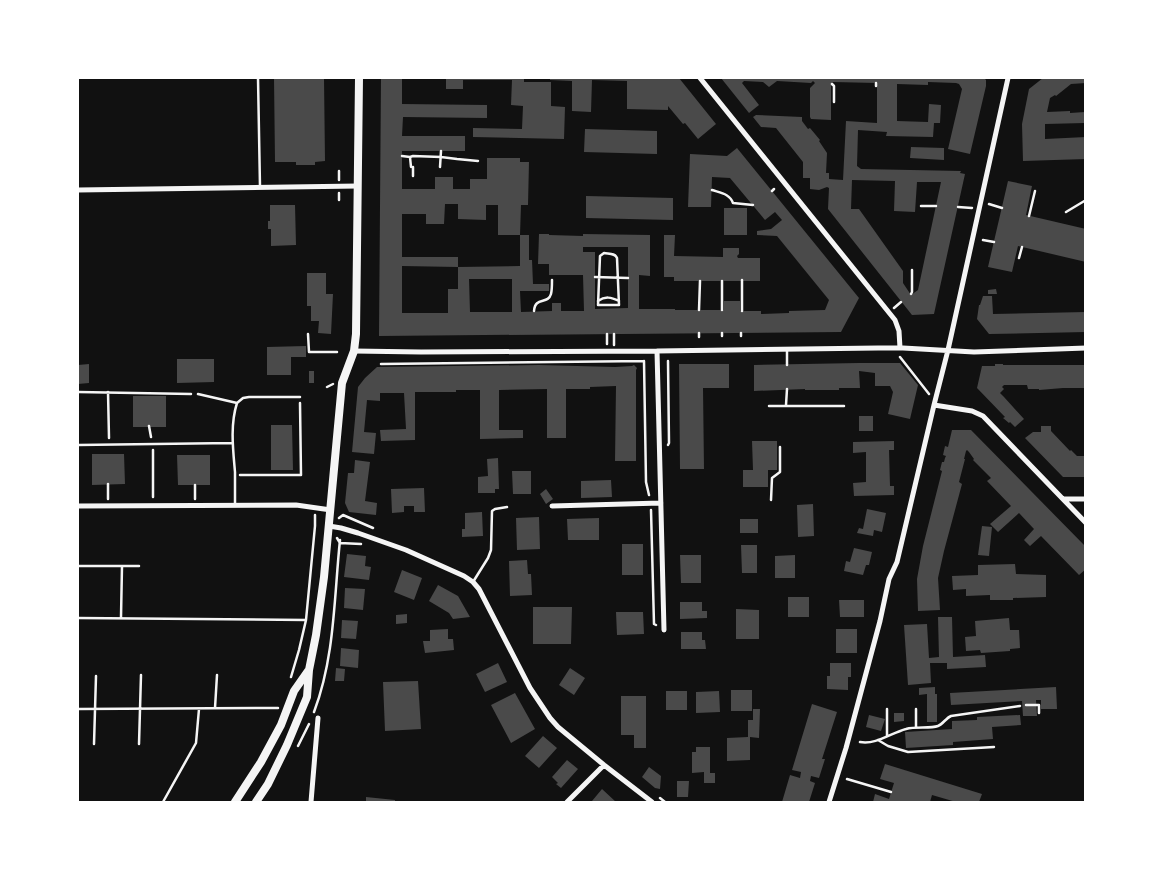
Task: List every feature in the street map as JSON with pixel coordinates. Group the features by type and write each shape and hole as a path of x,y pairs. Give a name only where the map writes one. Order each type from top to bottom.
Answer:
{"main road":[{"path":"256,802 268,784 302,712 307,697 309,670 316,635 331,510 342,384 354,351 356,328 359,78"},
{"path":"235,802 261,762 281,725 294,691 309,670"}],"street":[{"path":"700,78 895,320 900,331 897,348"},
{"path":"829,802 846,748 889,579 897,562 948,350 1008,78"},
{"path":"78,190 358,186"},
{"path":"354,351 657,351 897,348 983,352 1086,348"},
{"path":"657,351 664,630"},
{"path":"934,403 972,411 983,416 1086,523"},
{"path":"1064,500 1086,499"},
{"path":"552,506 661,503"},
{"path":"78,506 296,504 331,510"},
{"path":"329,526 376,538 460,573 473,582 479,589 530,688 550,718 558,727 652,802"},
{"path":"311,802 318,718"},
{"path":"567,802 604,764"}],"lane":[{"path":"258,78 260,187"},
{"path":"787,349 787,365"},
{"path":"786,389 786,406"},
{"path":"198,394 237,402 249,397 300,396"},
{"path":"235,505 232,443 234,412 237,402"},
{"path":"769,406 844,406"},
{"path":"78,445 232,443"},
{"path":"473,582 491,550 492,511 507,508"},
{"path":"860,742 878,740 906,729 939,726 951,716 1020,706"},
{"path":"887,709 887,736"},
{"path":"916,709 916,727"},
{"path":"878,740 888,746 908,752 994,747"}],"path":[{"path":"832,84 834,86 834,102"},
{"path":"440,167 441,151"},
{"path":"402,156 478,160"},
{"path":"410,157 413,176"},
{"path":"712,190 724,194 732,199 733,203 753,205"},
{"path":"1028,214 1035,191"},
{"path":"1066,212 1086,200"},
{"path":"921,206 936,206"},
{"path":"958,207 979,208"},
{"path":"983,240 994,242"},
{"path":"1019,258 1020,248"},
{"path":"604,253 616,256 618,261 619,305 614,307 607,304 598,305 597,277 600,256 604,253"},
{"path":"910,294 912,292 912,270"},
{"path":"597,277 628,278"},
{"path":"534,312 534,305 536,303 547,300 550,297 552,280"},
{"path":"722,280 722,310"},
{"path":"742,280 742,311"},
{"path":"699,310 700,281"},
{"path":"598,301 606,297 619,300"},
{"path":"607,304 607,309"},
{"path":"308,334 309,352 337,352"},
{"path":"897,348 934,403"},
{"path":"380,364 649,361"},
{"path":"78,392 198,394"},
{"path":"108,392 109,444"},
{"path":"149,396 153,392"},
{"path":"235,475 301,474 300,396"},
{"path":"149,426 153,444 153,506"},
{"path":"771,500 772,478 780,472 780,447"},
{"path":"108,484 108,506"},
{"path":"195,485 195,506"},
{"path":"290,680 306,620 315,526"},
{"path":"340,543 362,544"},
{"path":"78,566 139,566"},
{"path":"120,618 122,566"},
{"path":"78,618 306,620"},
{"path":"139,744 142,675"},
{"path":"94,744 96,676"},
{"path":"215,708 217,676"},
{"path":"278,713 282,702"},
{"path":"1020,706 1039,704 1039,713"},
{"path":"78,709 272,707"},
{"path":"163,802 196,743 199,709"},
{"path":"847,779 891,792"}],"building":[{"path":"274,78 324,78 325,161 315,162 315,165 296,165 296,162 275,162"},
{"path":"381,78 402,78 402,104 487,105 487,118 403,117 402,136 465,136 465,151 402,151 402,189 435,189 435,177 453,177 453,189 470,189 470,179 487,179 487,158 520,158 520,162 529,162 528,205 521,205 520,235 529,235 529,260 532,260 533,284 549,284 549,291 520,291 521,312 552,311 552,303 561,303 561,311 584,311 583,275 549,275 549,264 538,264 539,234 583,236 583,234 650,235 650,276 639,275 639,309 724,310 724,301 740,301 740,311 761,311 761,314 825,310 829,300 777,236 757,235 757,231 771,229 782,220 775,212 765,220 730,178 712,177 711,207 688,207 690,154 727,156 737,148 859,298 841,332 379,336","holes":["445,204 458,204 458,219 486,220 486,205 498,205 498,235 520,235 520,266 458,267 458,257 402,257 402,214 426,214 426,224 444,224","583,247 628,247 628,308 595,309 595,252 583,252","402,266 458,267 458,289 448,289 448,313 402,313","469,279 512,279 512,312 470,312"]},
{"path":"431,78 524,78 524,82 551,82 551,106 565,107 564,139 473,137 473,128 522,129 523,106 511,105 512,80 463,80 463,89 446,89 446,79"},
{"path":"550,78 679,78 716,124 698,139 668,106 668,110 627,109 627,81 592,80 591,112 572,111 572,81 550,80"},
{"path":"721,78 984,78 986,80 970,154 948,149 962,89 956,83 928,82 928,85 897,84 897,121 928,122 929,104 941,105 940,123 934,123 933,137 886,136 887,132 858,130 857,166 861,169 961,171 960,173 965,174 934,314 912,315 828,209 829,188 810,189 810,178 803,178 803,162 776,128 761,127 753,117 756,115 802,117 802,121 820,140 827,153 826,173 829,173 829,179 843,180 846,121 877,123 877,83 833,82 831,86 831,120 811,119 810,117 810,88 815,83 813,81 811,83 777,81 769,87 763,82 744,81 742,83 759,105 749,113","holes":["852,180 895,181 894,211 915,212 917,182 941,182 918,290 911,295 903,283 903,271 859,209 851,209"]},
{"path":"1043,78 1086,78 1086,83 1071,84 1056,96 1050,98 1047,112 1085,112 1085,123 1045,124 1045,139 1086,137 1086,159 1023,161 1022,124 1029,89"},
{"path":"585,129 657,131 657,154 584,152"},
{"path":"911,147 944,148 944,160 910,158"},
{"path":"1008,181 1032,186 1026,215 1086,229 1086,262 1018,246 1012,272 988,267"},
{"path":"586,196 673,198 673,220 586,218"},
{"path":"270,205 295,205 296,245 271,246 271,229 268,229"},
{"path":"724,208 747,208 747,235 724,235"},
{"path":"664,235 675,235 674,256 723,257 723,248 739,248 738,258 760,258 760,281 674,281 674,277 664,277"},
{"path":"307,273 326,273 326,294 333,294 331,334 318,333 319,321 311,321 311,306 307,306"},
{"path":"996,289 997,294 988,294 988,290"},
{"path":"983,296 992,296 993,314 1086,312 1086,332 989,334 977,319 979,305"},
{"path":"306,346 306,357 291,357 291,375 267,375 267,347"},
{"path":"177,359 214,359 214,382 177,383"},
{"path":"900,363 918,385 910,419 888,414 893,392 890,386 875,386 875,373 859,371 860,388 754,391 754,365"},
{"path":"89,364 89,383 78,384 78,365"},
{"path":"679,364 729,364 729,388 703,388 704,469 680,469"},
{"path":"995,364 1086,365 1086,388 1039,390 1028,389 1027,385 1004,385 1002,387 1004,389 1000,393 1024,419 1015,427 1003,418 1005,417 977,388 982,366 995,366"},
{"path":"539,365 615,367 634,365 637,368 636,461 615,461 616,386 566,389 566,438 547,438 547,389 499,390 499,430 523,430 523,438 480,439 480,390 456,390 456,392 415,392 415,440 381,441 380,430 406,429 404,393 380,393 380,401 367,400 364,432 376,433 374,454 352,452 358,387 377,367"},
{"path":"309,371 314,371 314,383 309,383"},
{"path":"133,396 166,396 166,427 133,427"},
{"path":"859,416 873,416 873,431 859,431"},
{"path":"271,425 292,425 293,470 271,470"},
{"path":"1041,426 1051,426 1051,431 1070,451 1077,456 1086,456 1086,477 1063,477 1025,438 1033,432 1041,432"},
{"path":"952,430 971,430 1086,547 1086,569 1079,575 1041,536 1030,546 1024,540 1034,529 1019,513 998,532 990,524 1011,506 987,481 991,478 973,460 967,450 959,482 962,484 938,578 940,610 918,611 917,579 923,546 942,471 940,470 942,462 944,462 946,456 943,455 945,446 948,447"},
{"path":"752,441 777,441 777,470 768,470 768,487 743,487 743,470 753,470"},
{"path":"894,441 894,450 889,450 890,486 894,486 894,495 854,496 853,483 866,482 866,452 853,453 853,442"},
{"path":"92,454 124,454 125,484 92,485"},
{"path":"177,455 210,455 210,485 178,485"},
{"path":"498,458 499,489 495,489 495,493 478,493 478,477 488,476 487,459"},
{"path":"355,460 370,462 365,501 377,503 376,515 349,512 345,503 348,473 354,473"},
{"path":"512,471 531,471 531,494 513,494"},
{"path":"611,480 612,497 581,498 581,481"},
{"path":"424,488 425,512 414,512 414,506 404,506 404,512 392,513 391,489"},
{"path":"546,489 553,499 546,504 540,494"},
{"path":"813,504 814,536 798,537 797,505"},
{"path":"867,509 886,513 882,532 874,530 873,536 857,533 859,528 863,529"},
{"path":"482,512 483,536 462,537 462,529 465,529 465,513"},
{"path":"539,517 540,549 517,550 516,518"},
{"path":"599,518 599,540 568,540 567,519"},
{"path":"740,519 758,519 758,533 740,533"},
{"path":"982,526 992,527 989,556 978,555"},
{"path":"622,544 643,544 643,575 622,575"},
{"path":"741,545 757,545 757,573 742,573"},
{"path":"854,548 872,552 869,565 866,565 863,575 844,571 846,561 850,562"},
{"path":"347,554 366,556 365,566 371,567 369,580 344,577"},
{"path":"680,555 701,555 701,583 681,583"},
{"path":"795,555 795,578 775,578 775,556"},
{"path":"527,560 528,574 531,574 532,595 510,596 509,561"},
{"path":"1015,564 1016,574 1046,575 1046,597 990,600 990,595 966,596 966,589 953,590 952,576 978,575 978,565"},
{"path":"402,570 422,578 414,600 394,592"},
{"path":"438,585 458,596 470,617 453,619 449,613 429,601"},
{"path":"345,588 365,589 363,610 344,608"},
{"path":"788,597 809,597 809,617 788,617"},
{"path":"839,600 864,600 864,617 840,617"},
{"path":"680,602 702,602 702,611 707,611 707,618 680,619"},
{"path":"533,607 572,607 571,644 533,644"},
{"path":"736,609 759,610 759,639 736,639"},
{"path":"616,612 643,612 644,634 617,635"},
{"path":"407,614 407,623 396,624 396,615"},
{"path":"938,617 952,617 953,657 985,655 986,667 947,669 947,663 930,663 931,683 908,685 904,625 927,624 929,658 939,657"},
{"path":"1009,618 1010,630 1019,630 1020,648 1010,649 1010,651 981,653 980,650 966,651 965,637 976,636 975,621"},
{"path":"342,620 358,621 356,639 341,638"},
{"path":"448,629 448,639 453,639 454,650 425,653 423,641 430,641 430,630"},
{"path":"836,629 857,629 857,653 836,653"},
{"path":"681,632 702,632 702,640 705,640 706,649 681,649"},
{"path":"341,648 359,650 358,668 340,666"},
{"path":"498,663 507,682 485,692 476,674"},
{"path":"830,663 851,663 851,677 848,677 848,690 827,689"},
{"path":"336,668 345,669 344,681 335,681"},
{"path":"570,668 585,678 574,695 559,685"},
{"path":"418,681 421,729 385,731 383,682"},
{"path":"935,687 935,694 937,694 937,722 927,722 927,694 919,695 919,688"},
{"path":"1056,687 1057,709 1041,709 1041,700 1036,700 1037,716 1023,716 1022,701 951,705 950,693"},
{"path":"731,690 752,690 752,711 731,711"},
{"path":"666,691 687,691 687,710 666,710"},
{"path":"719,691 720,712 696,713 696,692"},
{"path":"515,693 535,729 511,743 491,705"},
{"path":"621,696 646,696 646,748 634,748 634,735 621,735"},
{"path":"812,704 837,712 822,759 825,759 819,778 811,776 810,781 815,783 809,802 782,802 790,775 800,778 801,772 792,770"},
{"path":"753,709 760,709 759,738 750,737 750,760 727,761 727,738 748,737 748,720 753,720"},
{"path":"894,713 904,713 904,721 894,722"},
{"path":"869,715 885,719 881,731 866,727"},
{"path":"1020,715 1021,725 992,727 993,739 953,742 953,745 906,748 905,732 952,729 952,721 977,720 977,717"},
{"path":"543,736 557,748 539,768 525,756"},
{"path":"696,747 710,747 710,773 715,773 715,783 704,783 704,772 692,773 692,752 696,752"},
{"path":"567,760 578,769 561,788 552,777"},
{"path":"885,764 982,794 979,802 956,802 932,795 930,802 873,802 875,794 889,799 894,783 880,779"},
{"path":"649,767 661,776 660,789 655,788 642,777"},
{"path":"677,781 689,781 688,797 677,797"},
{"path":"602,789 616,802 592,801"},
{"path":"366,797 395,800 395,802 366,802"}]}
